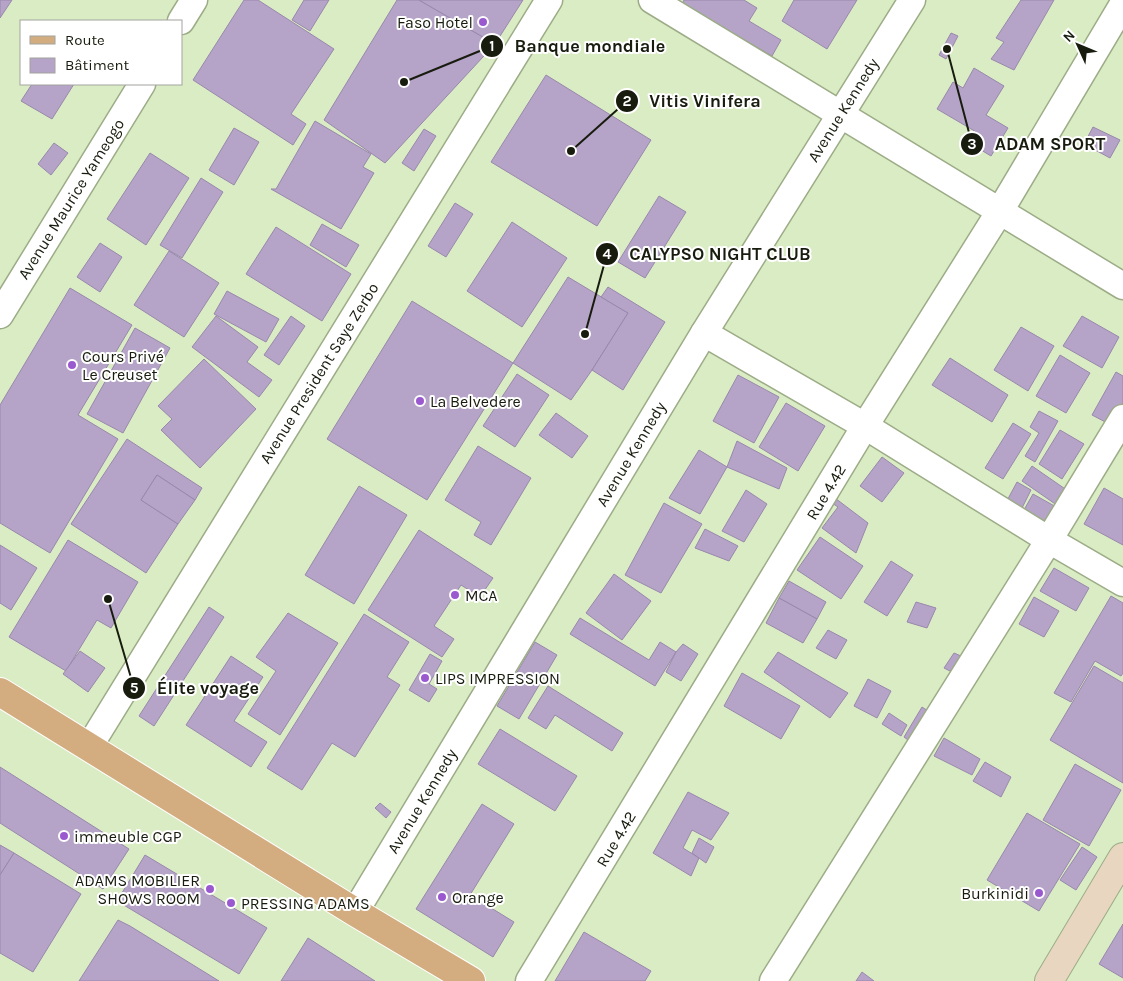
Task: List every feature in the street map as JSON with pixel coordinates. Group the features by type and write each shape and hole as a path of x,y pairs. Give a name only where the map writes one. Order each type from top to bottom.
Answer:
{"main road":[{"path":"0,692 355,912 471,981"},
{"path":"1048,981 1123,857"}],"street":[{"path":"182,20 194,0"},
{"name":"Avenue President Saye Zerbo","path":"89,747 549,0"},
{"path":"652,0 1123,286"},
{"name":"Avenue Kennedy","path":"355,912 704,333 912,0"},
{"name":"Rue 4.42","path":"530,981 865,426 1000,211 1121,12"},
{"name":"Avenue Maurice Yameogo","path":"0,315 141,85"},
{"path":"704,333 865,426 1123,583"},
{"path":"773,981 1050,540 1123,418"}],"building":[{"path":"0,0 12,0 0,18"},
{"path":"244,0 258,0 334,49 291,114 306,124 293,145 193,80"},
{"path":"304,0 329,0 310,31 292,20"},
{"path":"397,0 419,0 495,44 385,163 324,120"},
{"name":"Faso Hotel","path":"419,0 523,0 495,44"},
{"path":"684,0 744,0 757,8 749,21 781,40 772,56 682,4"},
{"path":"794,0 857,0 827,49 782,21"},
{"path":"1021,0 1054,0 1014,70 991,59 1004,42 996,38"},
{"path":"951,33 958,36 946,59 939,55"},
{"path":"974,68 1004,86 986,115 1008,128 991,156 971,144 978,133 937,109 953,82 963,88"},
{"path":"546,75 651,140 597,226 491,162"},
{"path":"31,85 73,85 52,119 21,101"},
{"path":"315,121 371,154 363,167 374,173 341,229 271,189 276,189"},
{"path":"1093,127 1120,140 1110,158 1084,144"},
{"path":"234,128 259,142 234,185 209,170"},
{"path":"424,129 436,136 414,171 402,163"},
{"path":"54,143 68,153 51,175 38,164"},
{"path":"150,153 189,178 146,245 107,219"},
{"path":"201,178 223,192 182,258 160,245"},
{"path":"659,196 686,212 645,278 618,262"},
{"path":"455,203 473,214 446,257 428,246"},
{"path":"512,222 567,258 522,327 467,291"},
{"path":"322,224 359,245 346,267 310,245"},
{"path":"276,227 351,274 322,321 246,274"},
{"path":"100,243 122,257 100,292 77,277"},
{"path":"169,251 219,283 184,337 134,305"},
{"path":"568,277 628,313 571,400 513,363"},
{"path":"608,287 665,322 623,390 592,370 628,313 601,297"},
{"path":"70,288 132,325 78,415 118,439 50,553 0,523 0,405"},
{"path":"227,291 279,319 266,342 214,314"},
{"name":"La Belvedere","path":"412,301 513,363 427,500 327,439"},
{"path":"216,316 258,347 247,362 272,380 259,397 192,347"},
{"path":"291,316 305,326 279,365 264,355"},
{"path":"1082,316 1119,337 1102,368 1063,346"},
{"path":"1021,327 1054,346 1028,391 994,370"},
{"path":"135,328 170,348 123,433 87,414"},
{"path":"1060,355 1090,373 1066,413 1036,396"},
{"path":"950,358 1008,395 992,422 932,385"},
{"path":"204,359 256,409 200,468 161,430 172,419 158,406"},
{"path":"1116,372 1123,376 1123,408 1113,426 1092,415"},
{"path":"517,374 549,395 515,447 483,426"},
{"path":"738,375 779,397 754,443 713,421"},
{"path":"786,403 825,426 798,471 759,447"},
{"path":"1039,411 1058,421 1035,462 1025,456 1039,433 1030,427"},
{"path":"556,413 588,436 572,458 539,435"},
{"path":"1013,423 1031,434 1003,479 985,468"},
{"path":"1060,430 1084,444 1062,479 1039,464"},
{"path":"127,439 202,488 195,500 157,475 141,500 178,524 146,573 71,524"},
{"path":"737,441 787,468 779,489 727,467"},
{"path":"478,446 531,478 491,545 474,535 481,522 445,500"},
{"path":"699,450 727,467 700,514 669,498"},
{"path":"882,457 904,473 882,502 860,486"},
{"path":"1032,466 1071,493 1061,508 1022,481"},
{"path":"157,475 195,500 178,524 141,500"},
{"path":"1017,482 1031,490 1018,516 1003,508"},
{"path":"359,486 407,515 354,604 305,575"},
{"path":"1104,488 1123,499 1123,545 1084,524"},
{"path":"746,490 767,504 744,542 722,531"},
{"path":"827,492 868,523 856,553 822,528 838,507 823,497"},
{"path":"1033,494 1058,508 1045,531 1020,517"},
{"path":"664,503 702,524 661,593 625,575"},
{"path":"705,529 738,546 729,561 695,548"},
{"path":"419,530 493,578 480,597 461,585 434,626 454,639 442,657 368,610"},
{"path":"820,537 863,566 841,599 797,570"},
{"path":"68,540 138,582 111,628 97,620 66,671 9,637"},
{"path":"0,545 37,568 11,610 0,603"},
{"path":"891,561 913,575 887,616 864,602"},
{"path":"1054,568 1089,588 1076,611 1040,591"},
{"path":"614,574 651,601 622,640 586,613"},
{"path":"789,581 826,602 817,619 779,598"},
{"path":"1111,596 1123,603 1123,673 1121,676 1095,661 1071,702 1054,693"},
{"path":"1034,597 1059,611 1044,637 1019,624"},
{"path":"779,598 817,619 803,643 766,623"},
{"path":"916,602 936,608 927,628 907,622"},
{"path":"209,607 224,617 154,726 139,716"},
{"path":"288,613 338,643 280,735 248,714 276,671 256,657"},
{"path":"364,614 409,642 387,677 400,685 355,757 332,743 302,790 267,768"},
{"path":"580,618 649,660 660,642 676,652 655,686 570,634"},
{"path":"828,630 847,640 836,659 816,648"},
{"path":"535,642 557,655 519,719 497,706"},
{"path":"683,644 698,654 681,681 666,672 676,652"},
{"path":"80,651 105,668 88,692 63,674"},
{"path":"778,652 848,693 830,718 764,672"},
{"path":"954,653 968,659 960,676 944,668"},
{"path":"430,654 442,661 429,684 437,689 429,702 409,690"},
{"path":"231,656 263,677 234,721 267,742 251,767 186,725"},
{"path":"1094,666 1123,683 1123,783 1050,740"},
{"path":"742,673 800,706 781,739 724,706"},
{"path":"868,679 891,691 877,718 854,706"},
{"path":"548,686 623,733 612,751 555,715 546,729 528,718"},
{"path":"922,707 934,715 916,746 904,737"},
{"path":"889,713 907,725 901,736 882,724"},
{"path":"500,729 577,776 555,811 478,764"},
{"path":"944,738 980,759 972,775 934,756"},
{"path":"985,762 1011,777 1001,797 973,781"},
{"path":"1075,764 1121,790 1089,846 1043,820"},
{"name":"immeuble CGP","path":"0,767 129,849 103,889 0,823"},
{"path":"688,792 729,813 711,840 692,830 683,848 699,858 691,876 653,853"},
{"path":"380,803 391,812 386,818 375,808"},
{"path":"482,804 514,824 470,895 514,922 493,957 416,909"},
{"path":"1027,813 1080,844 1039,911 987,880"},
{"path":"699,838 714,847 706,863 692,853"},
{"path":"0,845 14,853 0,875"},
{"path":"1082,847 1097,857 1076,890 1060,880"},
{"path":"14,853 81,894 33,972 0,953 0,875"},
{"path":"145,855 267,928 239,974 117,901"},
{"path":"118,920 130,926 219,981 79,981"},
{"path":"1123,924 1123,978 1099,964"},
{"path":"584,932 651,971 645,981 555,981"},
{"path":"308,938 375,981 281,981"},
{"path":"862,972 874,981 856,981"}],"place":[{"name":"Faso Hotel","path":"483,22"},
{"name":"ADAM SPORT","path":"947,49"},
{"name":"Banque mondiale","path":"404,82"},
{"name":"Vitis Vinifera","path":"571,151"},
{"name":"CALYPSO NIGHT CLUB","path":"585,334"},
{"name":"Cours Privé Le Creuset","path":"72,365"},
{"name":"La Belvedere","path":"420,401"},
{"name":"MCA","path":"455,595"},
{"name":"Élite voyage","path":"108,599"},
{"name":"LIPS IMPRESSION","path":"425,678"},
{"name":"immeuble CGP","path":"64,836"},
{"name":"ADAMS MOBILIER SHOWS ROOM","path":"210,889"},
{"name":"Burkinidi","path":"1039,893"},
{"name":"Orange","path":"442,897"},
{"name":"PRESSING ADAMS","path":"231,903"}]}
